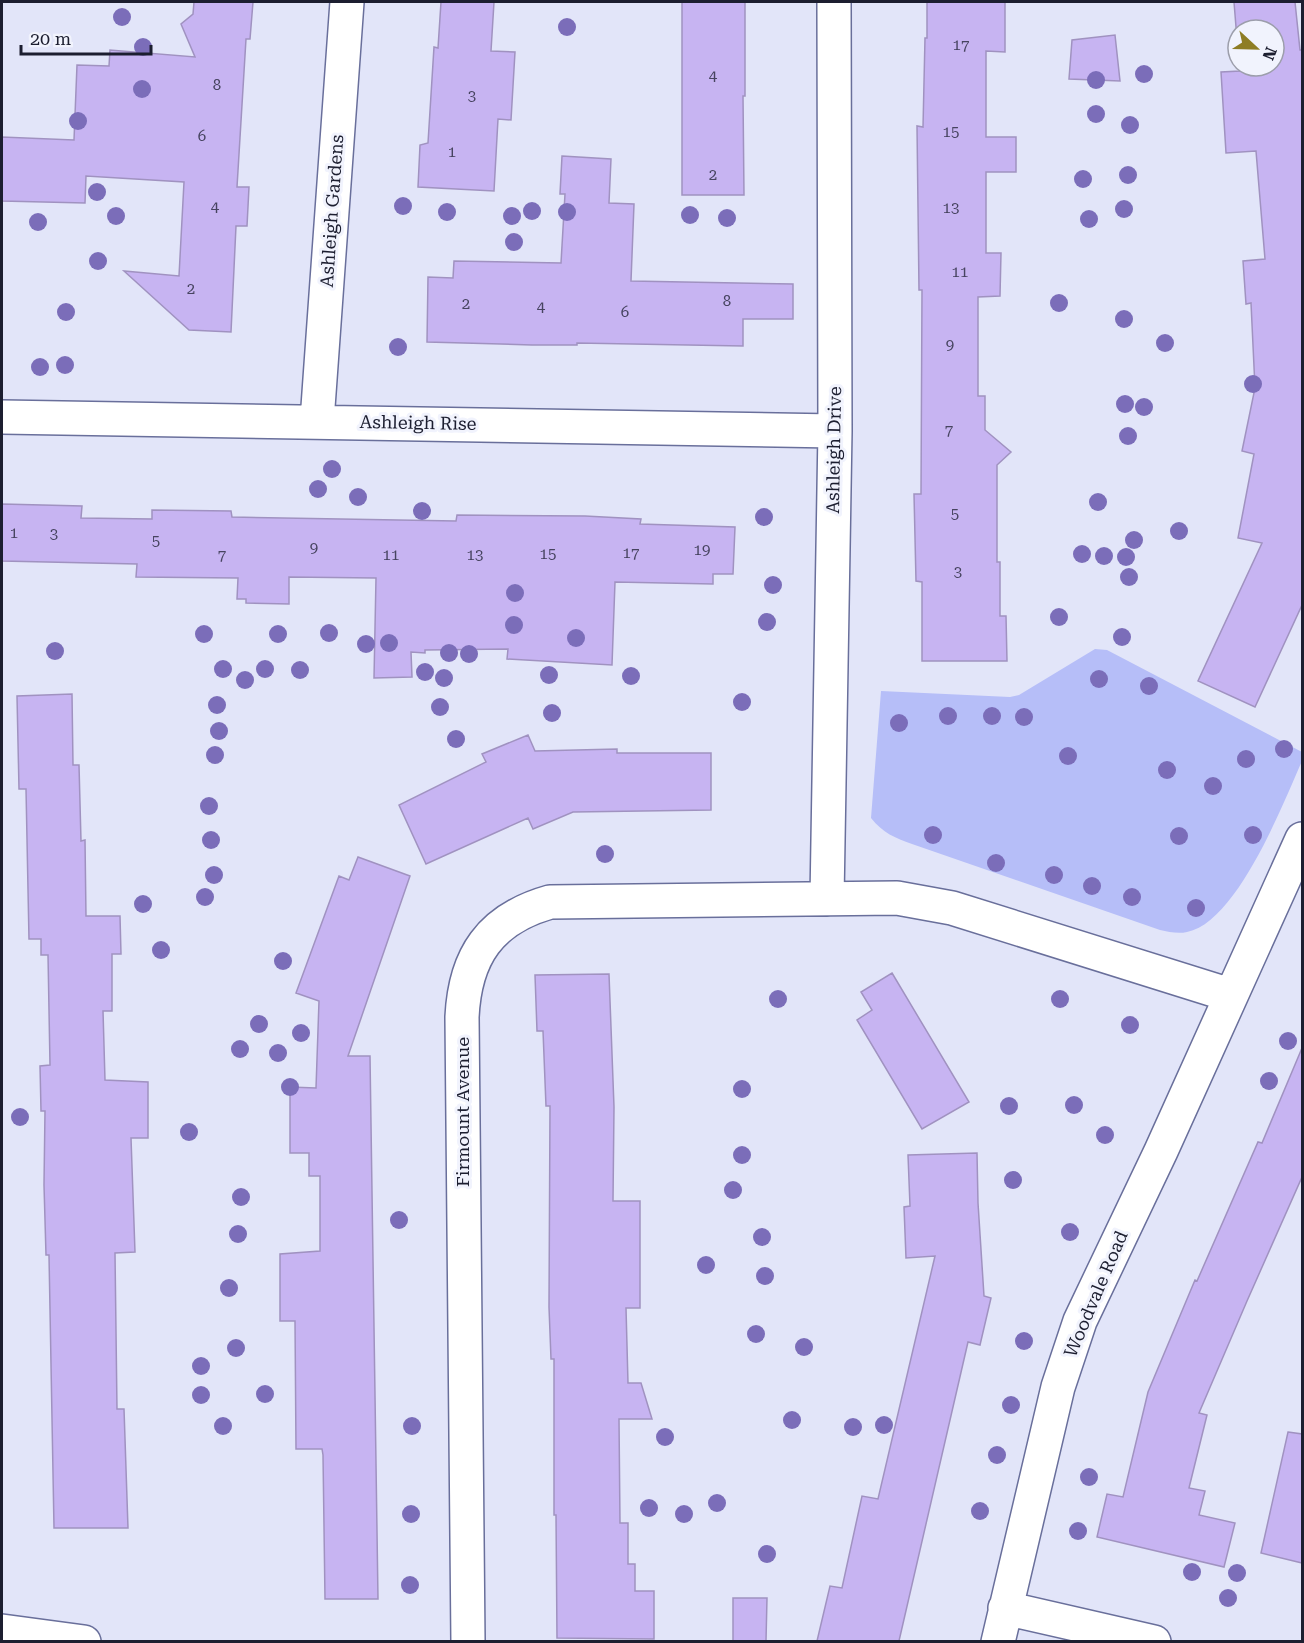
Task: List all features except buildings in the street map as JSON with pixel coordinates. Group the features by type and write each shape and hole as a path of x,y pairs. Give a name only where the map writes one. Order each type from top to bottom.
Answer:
{"street":[{"name":"Ashleigh Gardens","path":"317,421 347,2"},
{"name":"Ashleigh Drive","path":"826,899 835,431 834,2"},
{"name":"Ashleigh Rise","path":"2,417 835,431"},
{"name":"Woodvale Road","path":"998,1641 1058,1387 1080,1322 1161,1152 1302,839"},
{"path":"826,899 897,898 952,908 1230,995"},
{"name":"Firmount Avenue","path":"468,1641 462,1017 469,974 480,946 497,928 531,908 550,902 826,899"},
{"path":"1005,1608 1154,1641"},
{"path":"2,1631 84,1641"}],"shaded area":[{"path":"1095,649 1107,650 1302,752 1302,761 1283,804 1256,859 1240,885 1206,924 1187,932 1160,930 900,840 880,828 871,818 881,691 1010,697 1019,695"}]}
